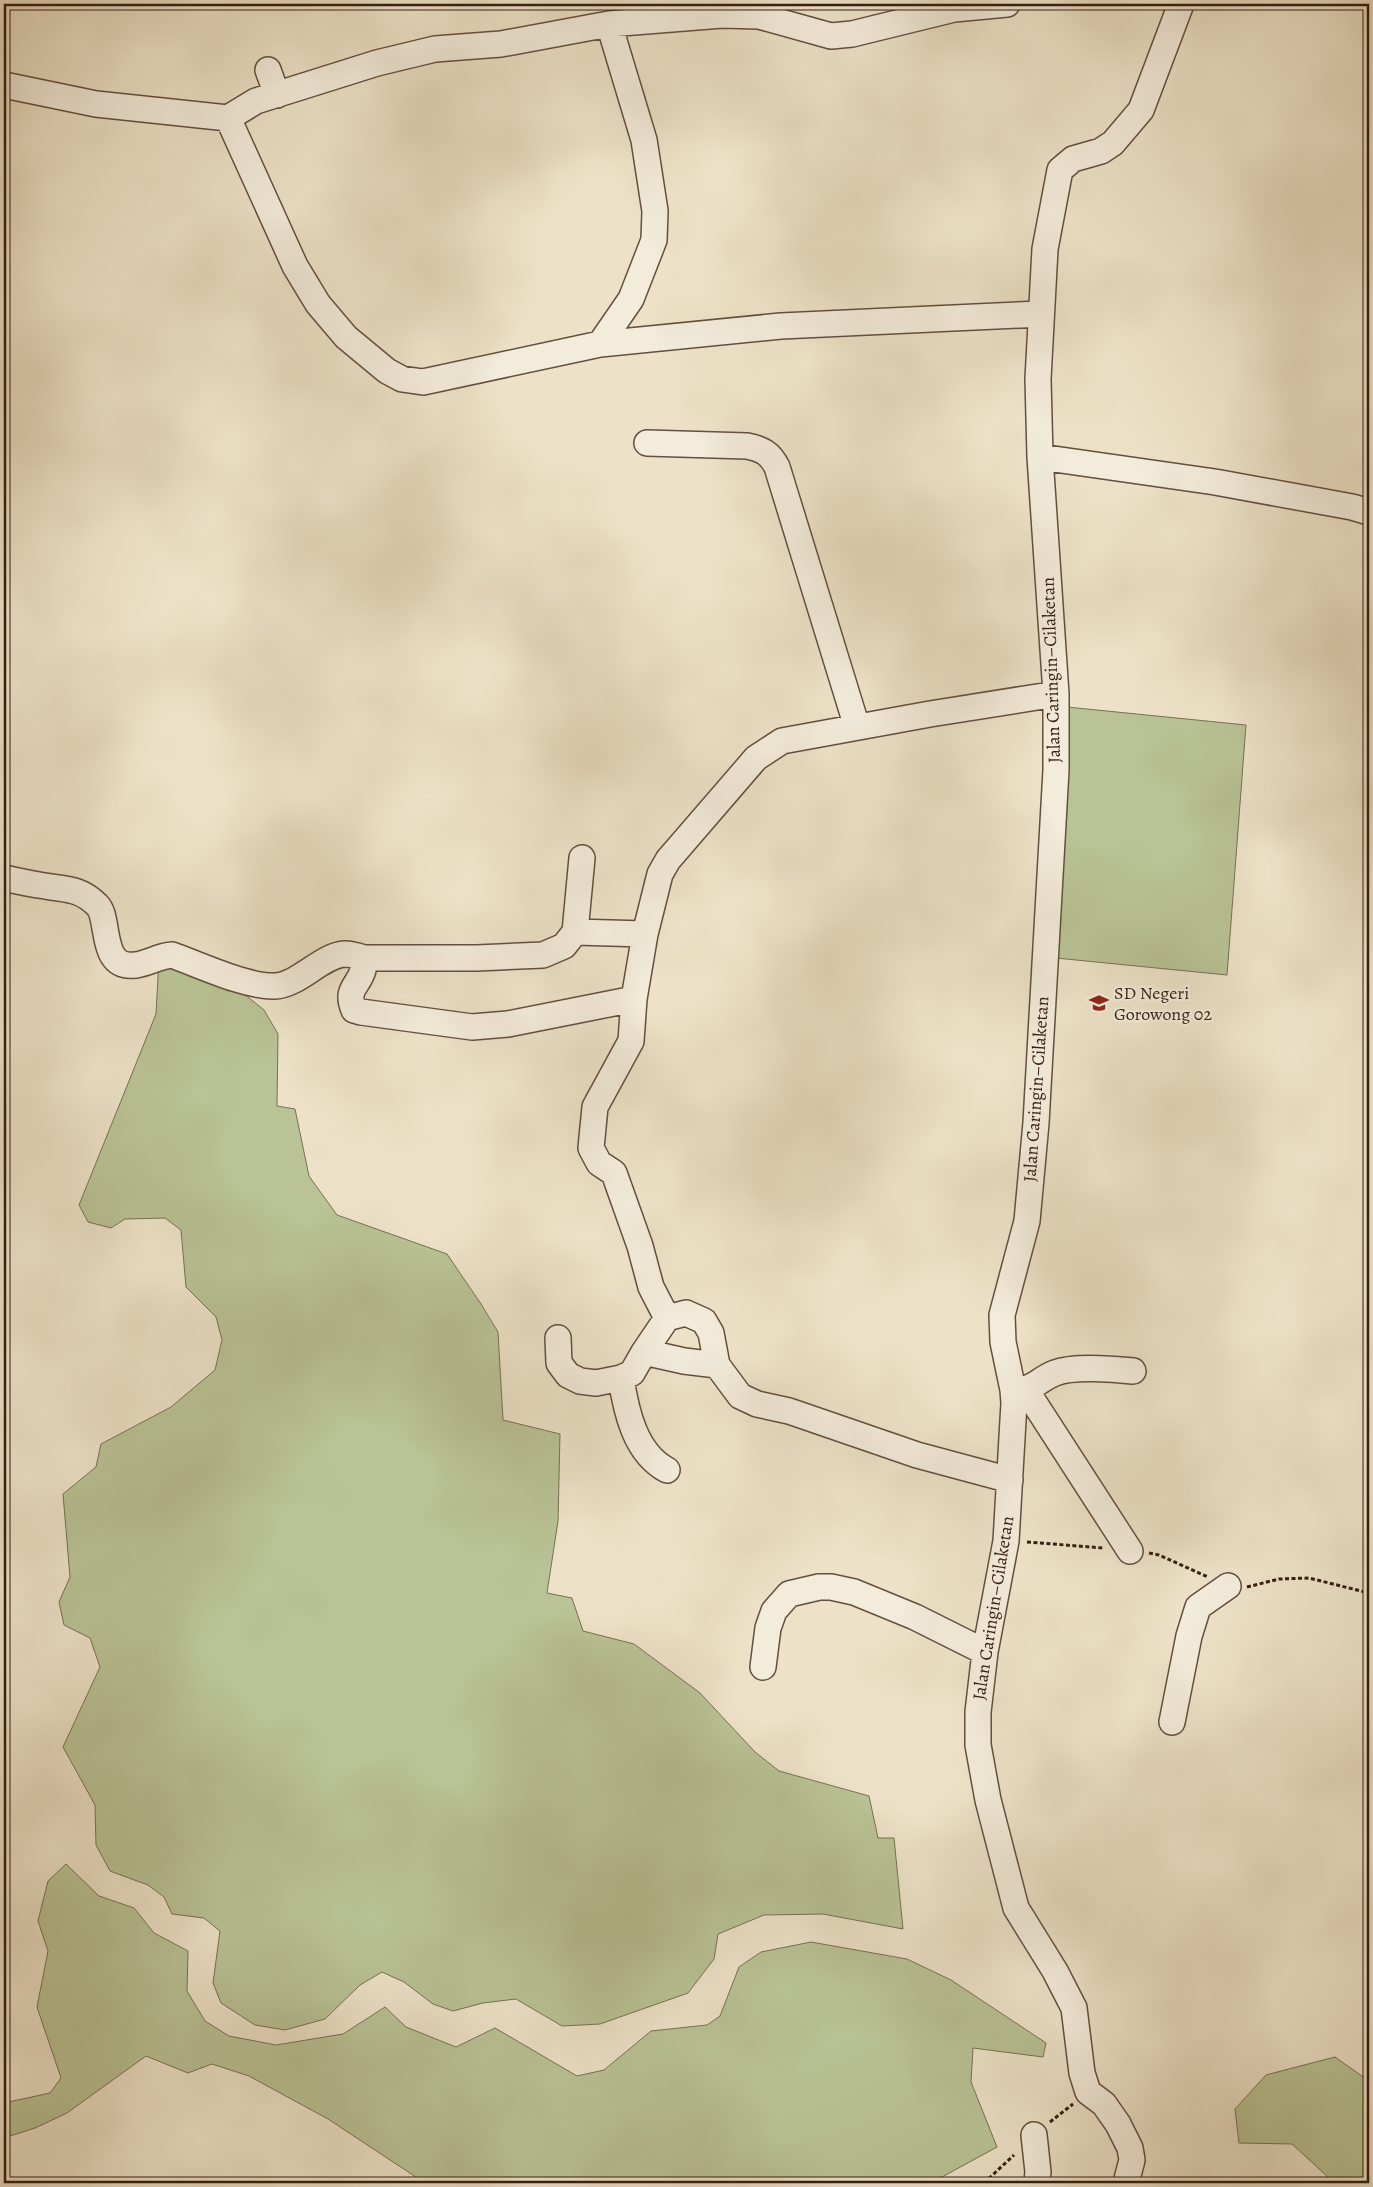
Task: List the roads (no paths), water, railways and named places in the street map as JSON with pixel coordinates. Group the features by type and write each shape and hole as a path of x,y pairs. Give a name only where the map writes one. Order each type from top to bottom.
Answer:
{"street":[{"path":"4,85 96,104 228,118 256,101 376,63 435,49 501,44 609,24 724,9 759,16 831,36 852,34 954,9 1007,4"},
{"name":"Jalan Caringin–Cilaketan","path":"1126,2183 1132,2160 1130,2148 1118,2124 1104,2104 1088,2092 1082,2073 1074,2008 1055,1971 1016,1908 988,1800 978,1745 978,1712 985,1652 1006,1541 1019,1390 1002,1342 1002,1315 1027,1221 1036,1124 1056,770 1056,694 1040,457 1038,380 1040,314 1045,249 1060,170 1073,159 1100,151 1113,143 1141,110 1175,5"},
{"path":"600,344 631,299 654,240 655,211 644,140 609,24"},
{"path":"268,70 277,95"},
{"path":"228,118 295,266 318,304 346,337 387,370 402,378 423,382 600,344 781,326 966,319 1040,314"},
{"path":"646,443 747,446 761,449 772,457 777,467 857,727"},
{"path":"1040,457 1215,482 1352,506 1369,512"},
{"path":"667,1318 651,1287 640,1246 614,1173 599,1163 592,1148 595,1107 631,1041 634,999 645,934 660,874 668,860 756,758 782,741 1056,694"},
{"path":"4,878 72,889 86,896 99,907 108,947 116,959 124,964 137,965 160,956 172,954 246,981 276,986 288,982 336,956 345,954 364,958 476,958 543,955 564,946 575,932 582,858"},
{"path":"575,932 645,934"},
{"path":"364,958 363,970 352,989 349,999 354,1010 361,1012 472,1026 508,1024 634,999"},
{"path":"558,1338 559,1363 568,1375 580,1381 596,1383 621,1378 632,1373 667,1318 686,1313 704,1321 711,1333 717,1365 740,1396 757,1404 789,1411 917,1455 1010,1480"},
{"path":"644,1352 684,1361 717,1365"},
{"path":"1130,1551 1019,1390 1056,1372 1101,1368 1133,1371"},
{"path":"621,1378 628,1417 654,1464 667,1470"},
{"path":"763,1667 768,1628 774,1611 789,1594 819,1586 854,1592 915,1617 985,1652"},
{"path":"1172,1722 1189,1636 1198,1607 1228,1586"},
{"path":"1034,2135 1038,2172 1037,2183"}],"place":[{"name":"SD Negeri Gorowong 02","path":"1099,1003"}]}
